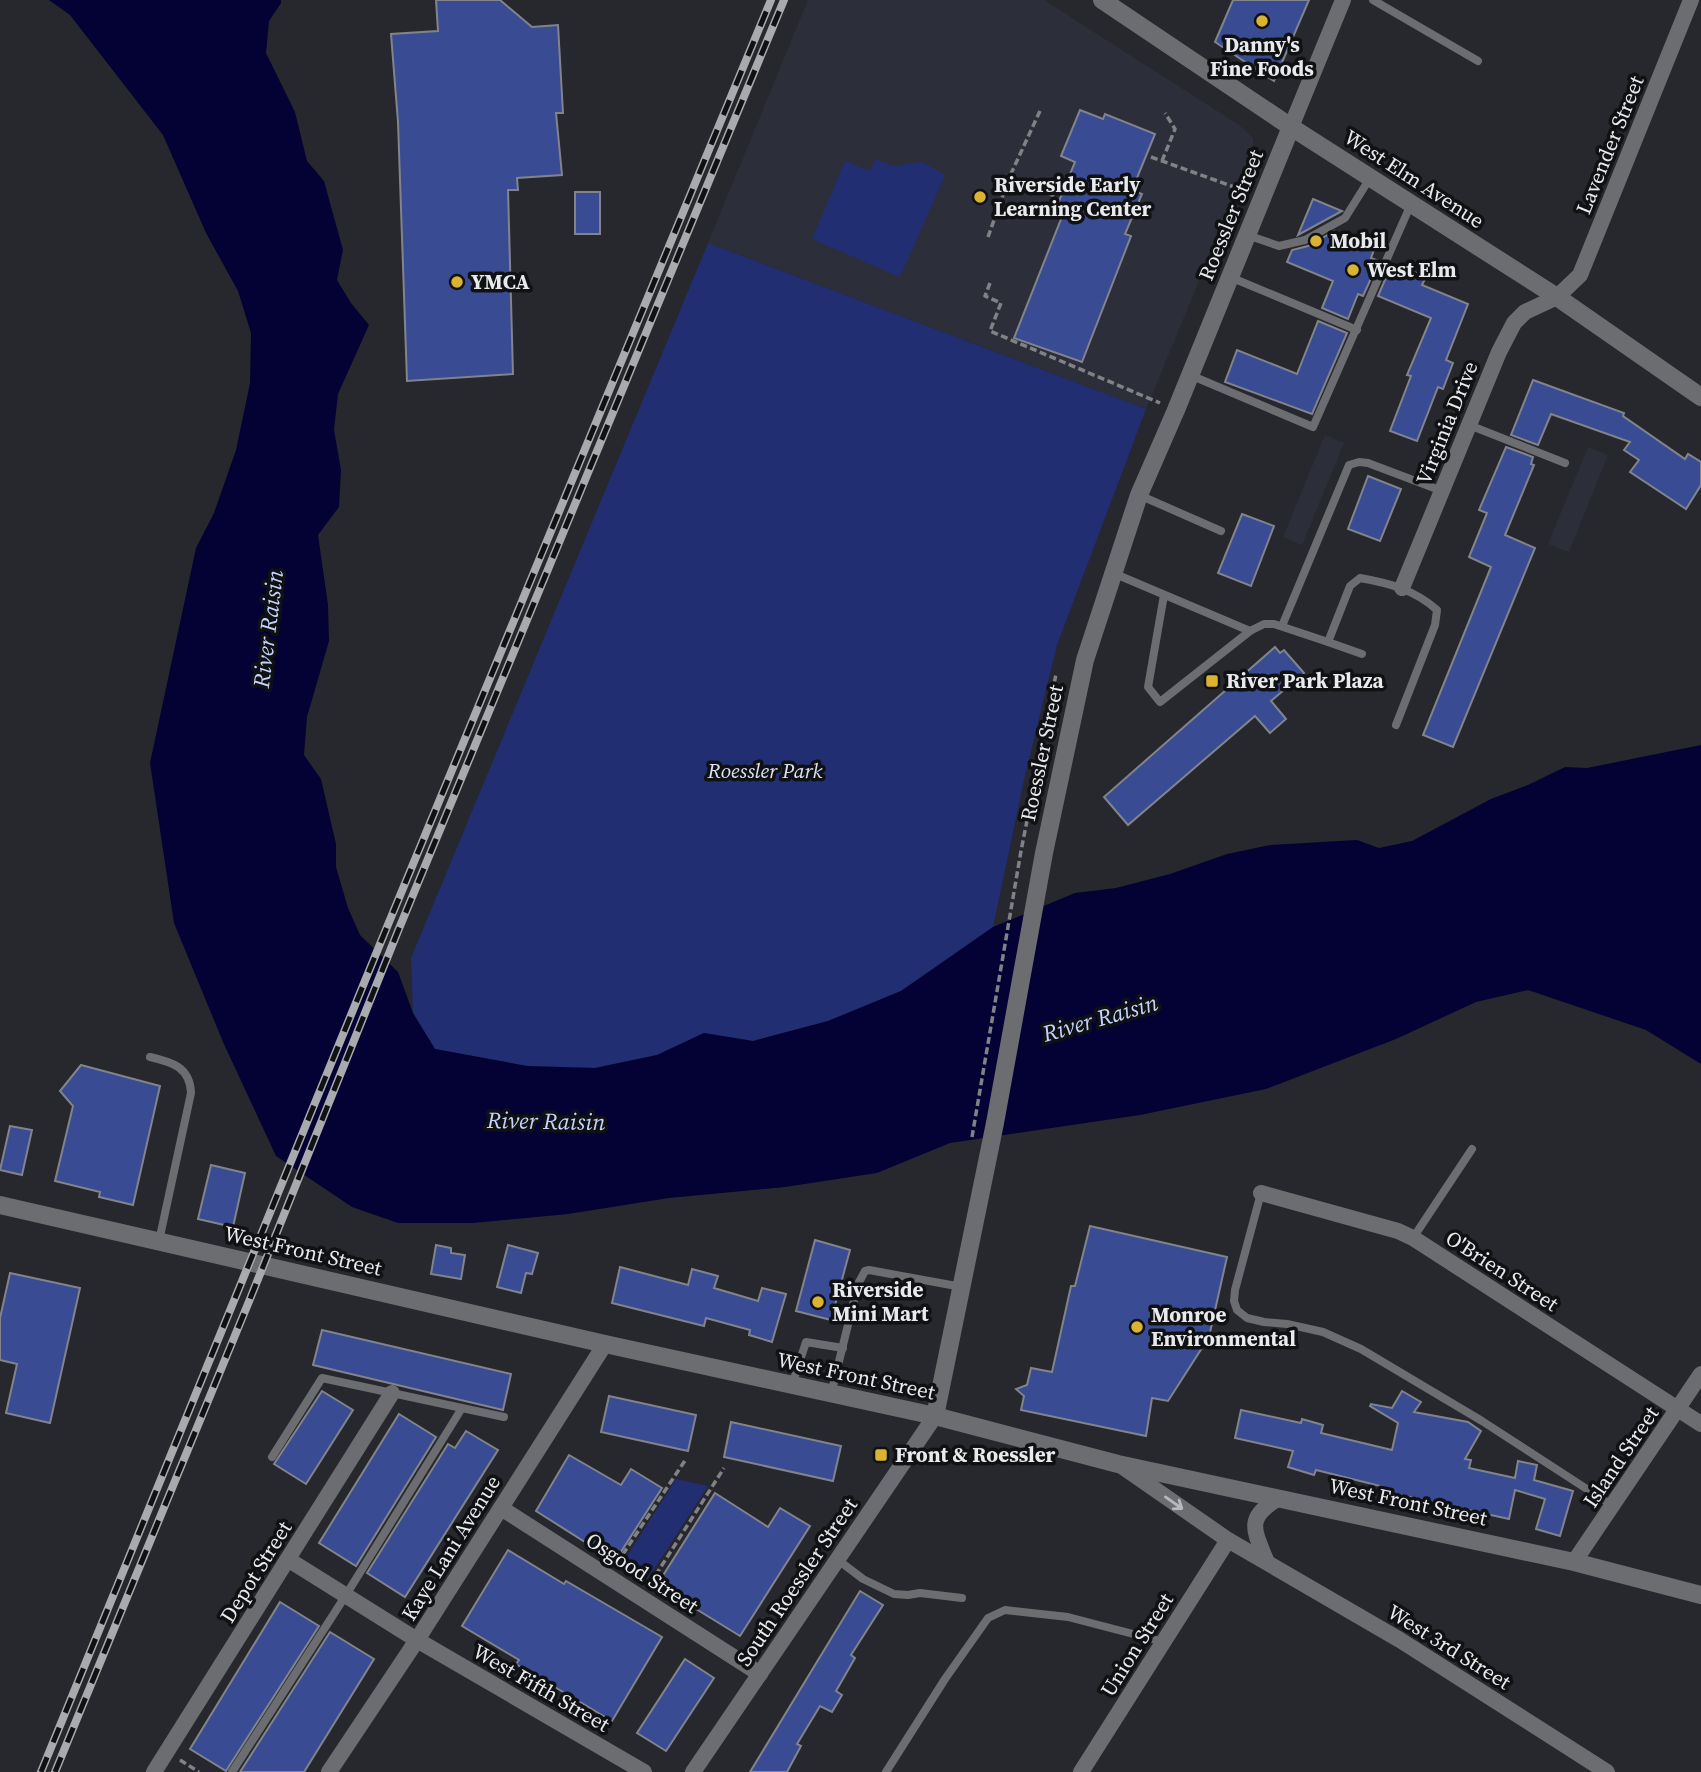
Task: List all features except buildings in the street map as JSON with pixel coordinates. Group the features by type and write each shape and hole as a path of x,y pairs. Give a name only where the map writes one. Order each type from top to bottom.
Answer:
{"street":[{"name":"West Elm Avenue","path":"1102,0 1291,127 1557,298 1701,397"},
{"path":"1291,127 1343,0"},
{"name":"Lavender Street","path":"1557,298 1580,275 1691,0"},
{"name":"Roessler Street","path":"935,1416 1044,853 1085,660 1139,495 1291,127"},
{"name":"Virginia Drive","path":"1402,587 1499,352 1514,323 1525,312 1557,298"},
{"name":"O'Brien Street","path":"1261,1193 1398,1231 1413,1238 1701,1424"},
{"name":"West Front Street","path":"0,1205 605,1344 935,1416 1118,1464 1574,1562 1701,1595"},
{"name":"Kaye Lani Avenue","path":"329,1772 417,1640 605,1344"},
{"name":"Island Street","path":"1574,1562 1701,1374"},
{"name":"Depot Street","path":"154,1772 392,1393"},
{"name":"South Roessler Street","path":"693,1772 935,1416"},
{"name":"West 3rd Street","path":"1118,1464 1228,1540 1400,1640 1607,1772"},
{"path":"1266,1560 1257,1538 1255,1521 1261,1509 1279,1497"},
{"name":"Osgood Street","path":"501,1508 760,1674"},
{"name":"Union Street","path":"1081,1772 1228,1540"},
{"name":"West Fifth Street","path":"289,1560 417,1640 644,1772"}],"lane":[{"path":"1373,0 1478,61"},
{"path":"1247,235 1279,246 1305,240 1345,218 1370,178"},
{"path":"1190,375 1313,427 1411,204"},
{"path":"1230,277 1357,330"},
{"path":"1469,425 1565,463"},
{"path":"1282,626 1349,466 1359,462 1368,463 1442,491"},
{"path":"1139,495 1221,531"},
{"path":"1113,573 1250,631"},
{"path":"1328,642 1350,586 1360,578 1402,587 1424,598 1437,610 1435,625 1396,725"},
{"path":"1164,595 1148,687 1160,702 1250,631 1264,624 1282,626 1362,654"},
{"path":"150,1058 170,1061 180,1067 190,1083 191,1093 159,1241"},
{"path":"1413,1238 1472,1149"},
{"path":"1261,1193 1236,1290 1234,1301 1237,1310 1247,1318 1323,1332 1362,1349 1482,1421 1613,1506"},
{"path":"831,1394 858,1284 865,1271 962,1287"},
{"path":"792,1385 806,1342 843,1348"},
{"path":"272,1457 322,1378 504,1417"},
{"path":"232,1772 346,1595 461,1408"},
{"path":"838,1560 863,1579 894,1594 920,1593 962,1598"},
{"path":"886,1772 945,1679 988,1618 1005,1610 1068,1617 1164,1642"}],"path":[{"path":"988,237 1009,178 1040,111"},
{"path":"1162,161 1175,130 1166,113"},
{"path":"1151,158 1261,197"},
{"path":"1009,178 1056,197"},
{"path":"990,283 985,296 1000,303 990,331 1176,410"},
{"path":"970,1147 1021,852 1056,674"},
{"path":"608,1577 686,1459"},
{"path":"641,1598 724,1468"}],"shaded area":[{"name":"Riverside Early Learning Center","path":"808,0 1044,0 1239,125 1253,138 1253,151 1146,409 708,243"},
{"path":"1325,435 1344,443 1302,545 1283,537"},
{"path":"1588,447 1608,455 1569,552 1548,544"}],"green space":[{"path":"876,159 893,166 923,162 945,175 900,277 812,239 845,161 870,171"},
{"name":"Roessler Park","path":"708,243 1146,409 1057,645 1024,780 993,927 901,991 828,1021 753,1041 704,1033 657,1055 595,1068 527,1066 435,1049 413,1013 411,958"},
{"path":"676,1479 708,1486 647,1580 622,1564"}],"water":[{"name":"River Raisin","path":"49,0 281,0 269,21 266,53 295,112 307,161 324,181 343,250 337,280 369,325 338,394 334,430 341,470 339,507 318,535 328,605 329,641 307,717 304,755 321,779 336,844 336,867 348,908 360,935 398,972 413,1013 435,1049 527,1066 595,1068 657,1055 704,1033 753,1041 828,1021 901,991 993,927 1075,893 1116,888 1170,874 1227,854 1270,845 1357,840 1379,848 1412,841 1491,799 1565,767 1587,768 1701,745 1701,1064 1646,1030 1528,990 1476,1002 1396,1039 1266,1089 1140,1115 950,1143 877,1173 785,1187 669,1198 568,1214 473,1223 398,1223 352,1207 276,1156 223,1042 174,923 150,763 196,548 214,513 236,450 250,383 251,333 238,291 206,233 163,135 70,15"}],"railway":[{"path":"41,1772 771,0"},
{"path":"55,1772 398,931 784,0"}],"place":[{"name":"Danny's Fine Foods","path":"1262,21"},
{"name":"Riverside Early Learning Center","path":"980,197"},
{"name":"Mobil","path":"1316,241"},
{"name":"West Elm","path":"1353,270"},
{"name":"YMCA","path":"457,282"},
{"name":"River Park Plaza","path":"1212,681"},
{"name":"Riverside Mini Mart","path":"818,1302"},
{"name":"Monroe Environmental","path":"1137,1327"},
{"name":"Front & Roessler","path":"881,1455"}]}
